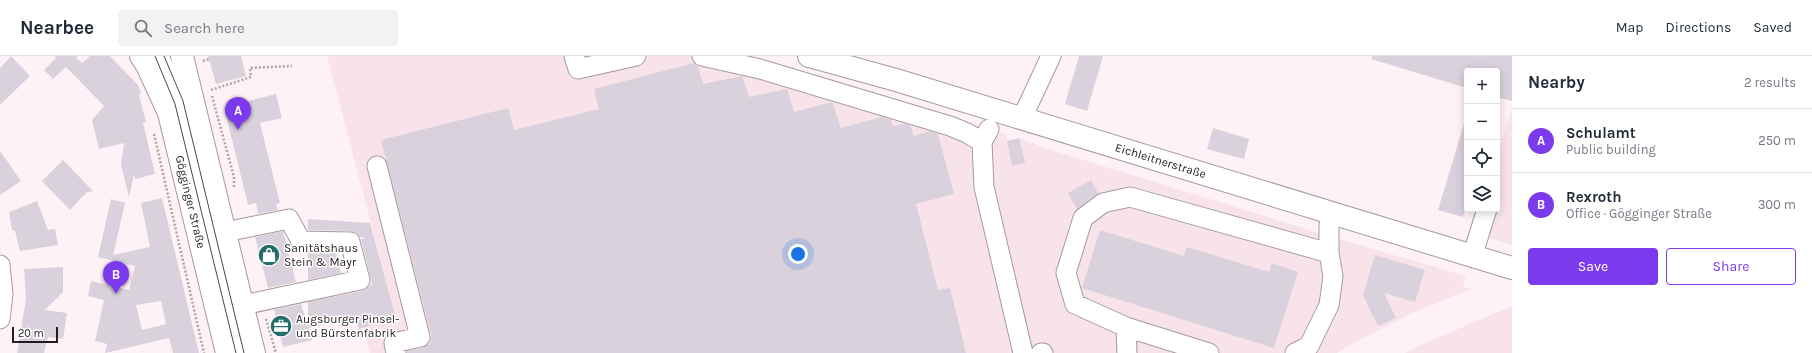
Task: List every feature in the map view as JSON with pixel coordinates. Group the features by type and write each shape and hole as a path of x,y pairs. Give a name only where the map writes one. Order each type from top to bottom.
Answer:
{"main road":[{"name":"Gögginger Straße","path":"141,56 147,65 169,113 227,353"},
{"name":"Gögginger Straße","path":"182,56 254,353"},
{"name":"Eichleitnerstraße","path":"809,56 1022,118 1512,268"}],"street":[{"path":"159,56 179,102 241,353"},
{"path":"574,56 578,69 636,56"},
{"path":"702,56 760,69 985,136 984,187 1023,353"},
{"path":"1022,118 1051,56"},
{"path":"377,166 420,336 394,342 396,353"},
{"path":"1209,353 1126,327 1075,304 1066,273 1083,218 1103,203 1130,197 1329,253"},
{"path":"1472,256 1486,212"},
{"path":"1295,353 1309,346 1329,306 1333,276 1329,253 1329,226 1332,213"},
{"path":"224,232 289,219 301,241 350,242 360,280 243,305"},
{"path":"0,265 3,294 0,319"},
{"path":"1126,327 1127,353"}],"path":[{"path":"203,61 209,59"},
{"path":"210,90 252,78 250,68 292,66"},
{"path":"154,131 160,168 204,353"}],"shaded area":[{"path":"327,56 729,56 833,83 1006,134 1007,141 1019,138 1048,149 1329,236 1466,276 1463,287 1471,289 1414,312 1337,353 370,353 364,328 396,318"},
{"path":"1512,108 1512,245 1473,233 1479,212 1500,212 1500,146"},
{"path":"1512,306 1512,353 1405,353 1420,345"}],"building":[{"path":"11,56 30,76 0,105 0,68"},
{"path":"55,56 78,56 76,58 82,63 90,56 110,56 138,85 146,122 143,123 155,174 135,179 134,174 129,197 121,165 124,143 99,149 92,120 104,106 66,67 53,79 44,70 56,58"},
{"path":"208,56 241,56 246,76 216,84"},
{"path":"1079,56 1103,56 1087,111 1065,104"},
{"path":"1372,56 1512,56 1512,101 1500,98 1500,68 1464,68 1464,87 1371,59"},
{"path":"694,63 698,66 703,84 742,76 749,97 787,89 794,112 832,102 841,128 882,117 891,120 893,126 903,124 910,125 914,136 930,131 938,134 954,194 916,204 938,290 950,288 966,353 407,353 407,351 423,348 431,342 431,334 381,140 508,108 514,130 599,109 594,89"},
{"path":"276,94 282,118 260,123 280,203 276,204 278,210 258,214 256,203 248,205 224,107"},
{"path":"1464,124 1465,212 1463,217 1438,210"},
{"path":"1213,128 1249,139 1244,159 1207,149"},
{"path":"1019,138 1025,163 1012,166 1007,141"},
{"path":"0,151 21,181 0,195"},
{"path":"63,160 93,191 84,193 86,193 70,210 42,181"},
{"path":"1091,180 1098,193 1077,209 1068,193"},
{"path":"162,198 199,353 173,353 169,338 105,353 107,344 95,341 104,300 88,296 91,281 129,290 135,266 98,257 111,199 125,203 113,255 150,247 141,203","holes":["161,301 166,324 142,330 136,305"]},
{"path":"37,201 48,230 55,229 58,245 20,251 15,231 12,230 9,212"},
{"path":"308,219 370,223 396,318 359,329 355,317 309,328 312,340 283,347 274,310 301,304 308,327 308,302 362,291 372,284 361,239 366,238 359,237 356,233 350,231 308,230"},
{"path":"1100,230 1184,256 1187,247 1269,272 1272,263 1298,272 1274,348 1082,288"},
{"path":"283,231 296,282 268,288 255,237"},
{"path":"308,252 336,253 341,273 308,280"},
{"path":"1375,255 1425,270 1415,302 1384,293 1396,318 1378,326 1363,295"},
{"path":"63,267 63,292 45,310 67,313 63,339 48,337 44,353 17,353 26,299 24,269"}],"tram line":[{"path":"155,56 175,104 236,353"},
{"path":"164,56 183,101 244,353"}],"place":[{"name":"Schulamt","path":"238,130"},
{"name":"Sanitätshaus Stein & Mayr","path":"269,255"},
{"name":"Rexroth","path":"116,294"},
{"name":"Augsburger Pinsel- und Bürstenfabrik","path":"281,326"}]}
